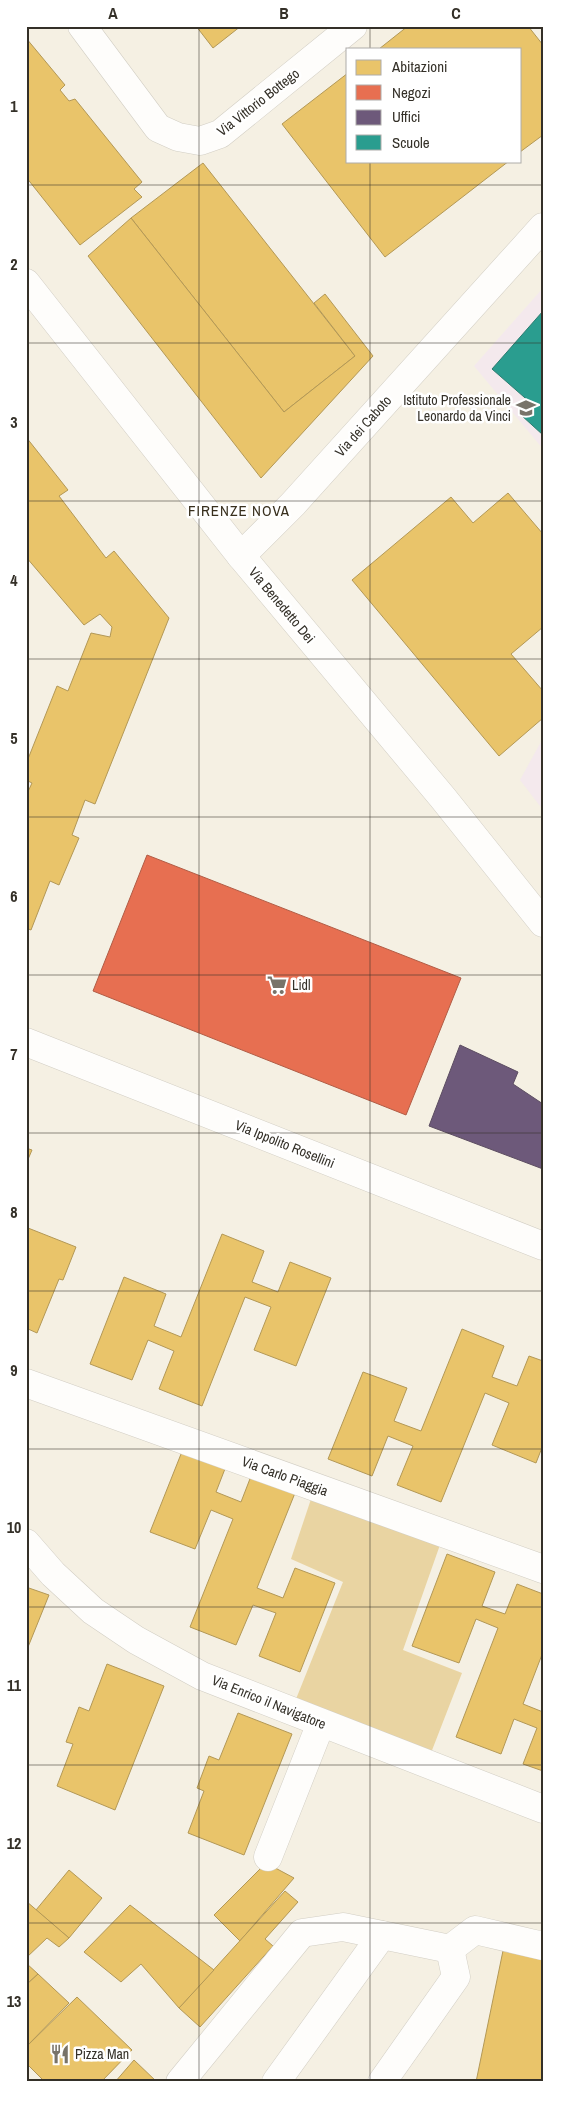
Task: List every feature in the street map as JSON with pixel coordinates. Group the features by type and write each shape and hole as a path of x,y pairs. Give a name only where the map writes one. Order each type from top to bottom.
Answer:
{"street":[{"name":"Via Vittorio Bottego","path":"82,26 158,128 178,137 200,141 220,134 353,26"},
{"name":"Via dei Caboto","path":"241,556 293,504 543,228"},
{"name":"Via Benedetto Dei","path":"26,283 241,556 443,798 543,923"},
{"name":"Via Ippolito Rosellini","path":"26,1042 543,1246"},
{"name":"Via Carlo Piaggia","path":"26,1383 543,1569"},
{"name":"Via Enrico il Navigatore","path":"26,1543 53,1574 93,1611 136,1640 202,1676 543,1809"},
{"path":"268,1857 321,1723"},
{"path":"180,2082 302,1934 343,1926 450,1949 475,1930 543,1946"},
{"path":"276,2082 382,1935"},
{"path":"382,2082 456,1978 450,1949"}],"shaded area":[{"name":"Istituto Professionale Leonardo da Vinci","path":"543,288 543,449 474,366"},
{"path":"543,738 543,810 520,780"},
{"path":"313,1493 441,1542 403,1650 462,1673 429,1758 294,1704 343,1582 291,1559"}],"building: Abitazioni":[{"path":"196,26 241,26 213,48"},
{"path":"408,26 528,26 543,45 543,135 522,151 522,48 380,48"},
{"path":"26,38 65,85 60,90 69,101 75,99 142,182 134,189 142,197 80,245 26,177"},
{"path":"346,75 346,162 508,162 385,257 282,124"},
{"path":"203,163 355,356 284,412 131,218"},
{"path":"131,218 284,412 355,356 314,303 325,294 373,356 261,478 88,256"},
{"path":"26,437 68,490 59,496 106,558 114,551 169,618 95,804 85,800 72,835 79,838 59,885 50,881 31,930 26,928 26,796 32,783 26,780 26,764 57,686 68,691 91,633 110,637 112,627 100,614 84,625 26,557"},
{"path":"508,493 543,534 543,627 511,654 543,691 543,718 499,756 352,580 451,497 473,523"},
{"path":"26,1148 32,1150 26,1164"},
{"path":"28,1228 76,1247 63,1280 59,1279 37,1333 26,1328"},
{"path":"222,1234 264,1251 252,1282 278,1292 290,1262 331,1278 296,1366 254,1350 271,1307 245,1297 202,1406 159,1389 174,1351 148,1340 132,1380 90,1364 124,1277 166,1294 154,1326 181,1337"},
{"path":"462,1329 504,1346 492,1377 517,1386 529,1356 543,1361 543,1445 536,1463 492,1445 509,1403 485,1393 441,1502 397,1485 413,1446 388,1436 372,1476 328,1459 363,1372 407,1388 394,1421 421,1431"},
{"path":"185,1444 228,1461 216,1492 241,1502 253,1471 297,1488 257,1588 283,1598 295,1568 335,1583 300,1672 259,1656 276,1613 253,1605 236,1645 190,1627 233,1519 211,1510 195,1549 150,1532"},
{"path":"447,1554 495,1572 482,1606 505,1614 517,1584 543,1594 543,1652 523,1704 543,1712 543,1771 523,1764 537,1728 514,1719 501,1754 456,1737 498,1628 476,1619 459,1663 412,1646"},
{"path":"26,1587 49,1595 26,1652"},
{"path":"107,1664 164,1686 115,1810 57,1786 73,1744 66,1742 79,1707 89,1711"},
{"path":"238,1713 292,1734 244,1855 188,1833 204,1791 197,1788 209,1756 219,1760"},
{"path":"266,1863 294,1878 240,1941 214,1915"},
{"path":"69,1870 102,1898 69,1938 36,1910"},
{"path":"285,1891 298,1902 265,1939 273,1946 200,2027 179,2008"},
{"path":"26,1901 69,1938 59,1947 47,1938 26,1958"},
{"path":"130,1905 214,1970 179,2008 141,1964 121,1982 84,1952"},
{"path":"505,1941 543,1950 543,2082 476,2082"},
{"path":"26,1963 38,1974 26,1985"},
{"path":"38,1974 69,2003 26,2047 26,1985"},
{"path":"77,1997 132,2050 101,2082 45,2082 26,2063 26,2047"},
{"path":"134,2060 157,2082 115,2082"}],"building: Negozi":[{"name":"Lidl","path":"147,855 461,978 406,1115 93,991"}],"building: Uffici":[{"path":"460,1045 518,1072 513,1084 543,1104 543,1169 429,1126"}],"building: Scuole":[{"path":"543,311 543,435 521,415 532,404 492,369"}],"place":[{"name":"Istituto Professionale Leonardo da Vinci","path":"526,408"},
{"name":"Lidl","path":"277,985"},
{"name":"Pizza Man","path":"60,2054"}],"district":[{"name":"FIRENZE NOVA","path":"239,511"}]}
